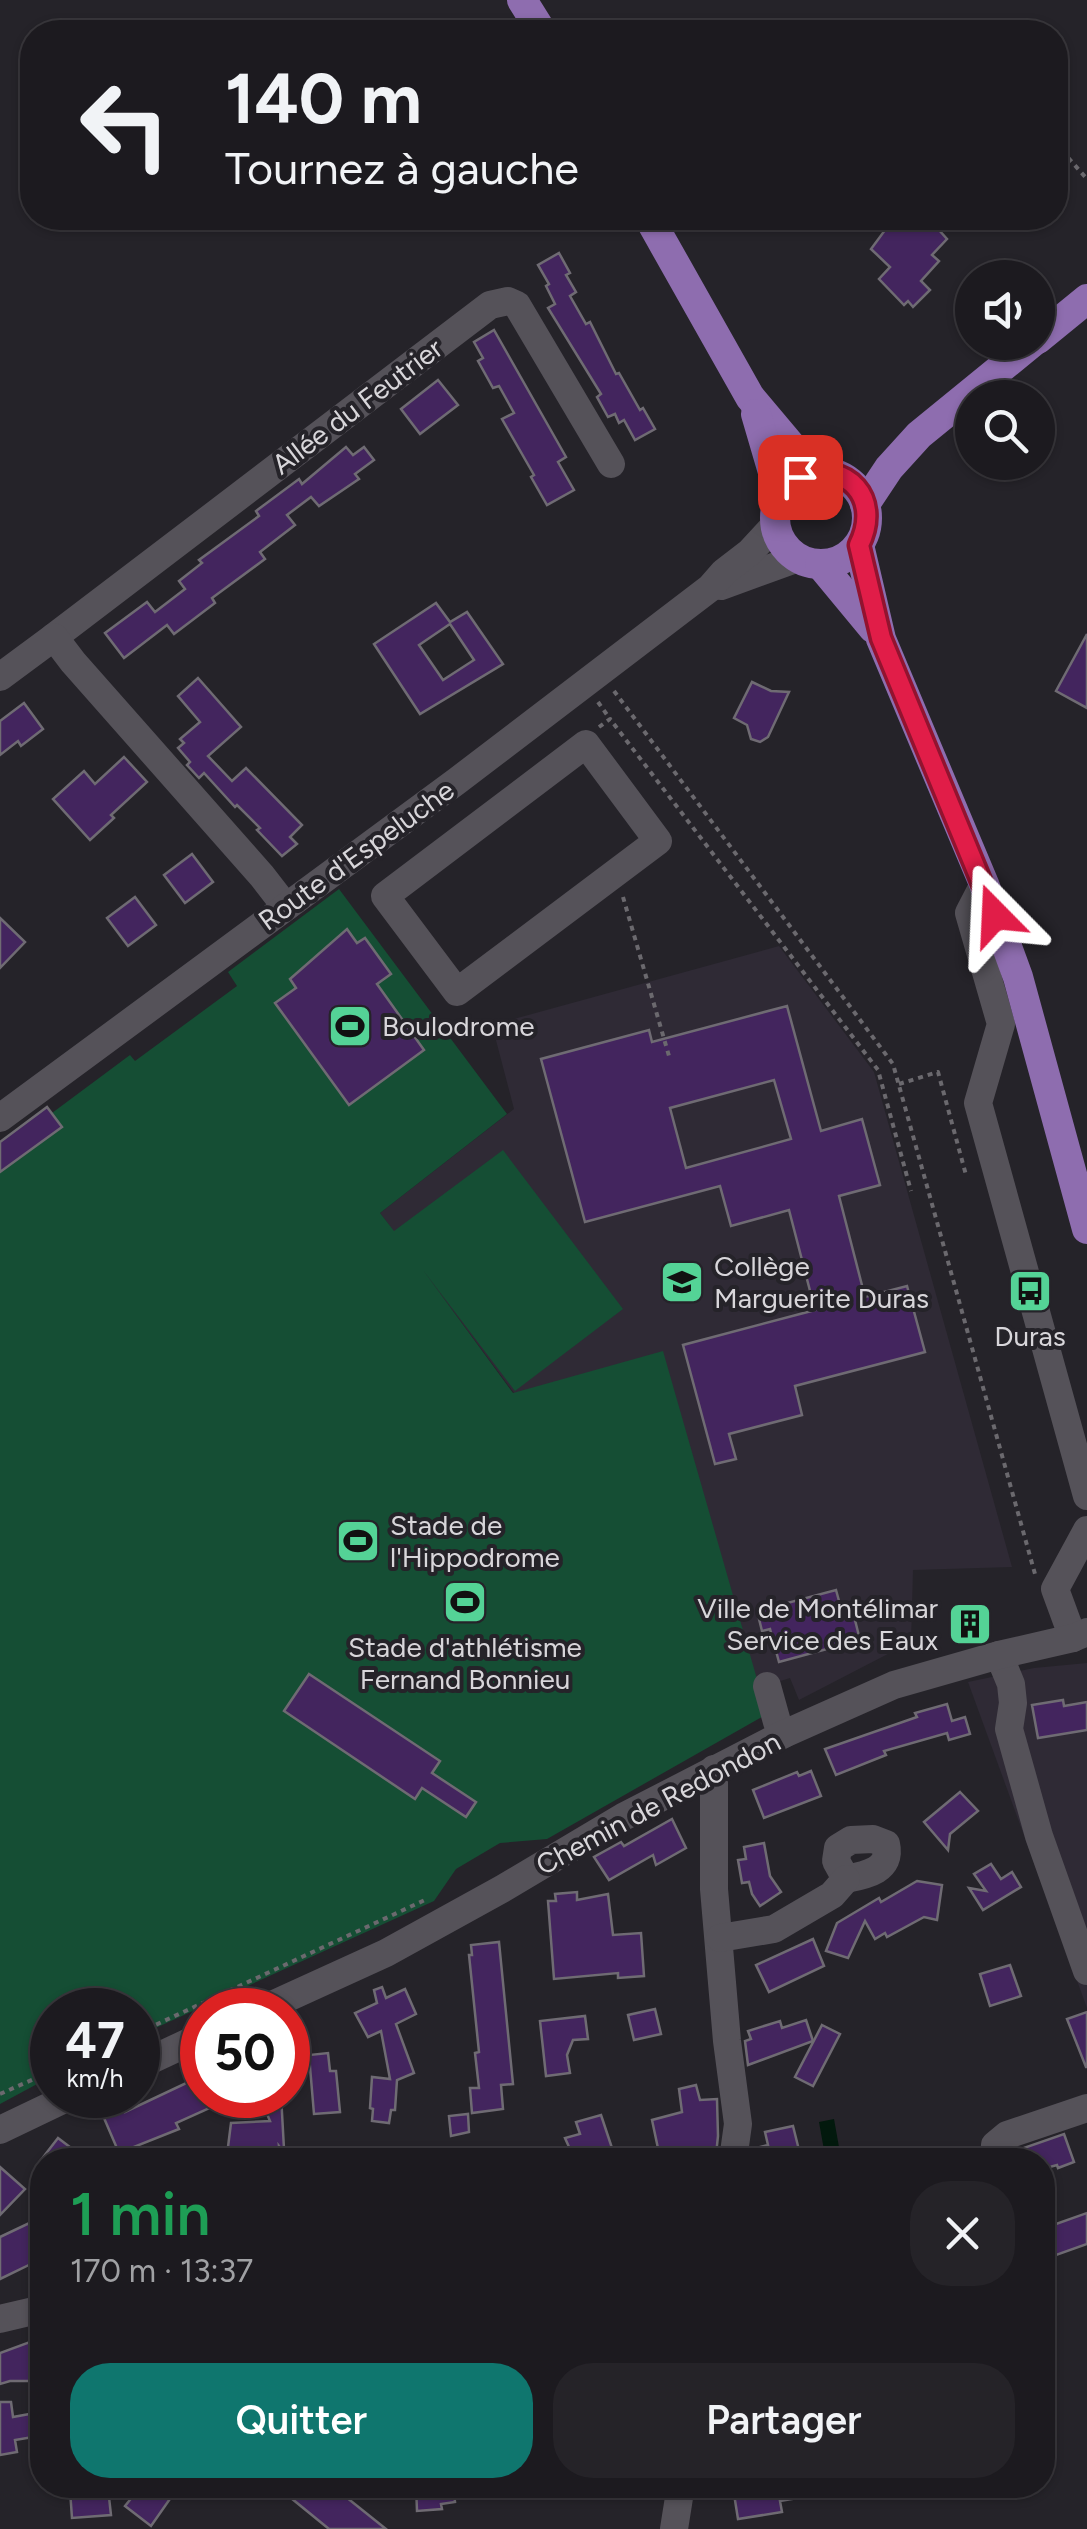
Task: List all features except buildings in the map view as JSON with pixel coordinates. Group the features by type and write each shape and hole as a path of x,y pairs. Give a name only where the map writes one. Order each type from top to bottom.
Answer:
{"main road":[{"path":"656,230 750,397 778,510 780,537 787,549 809,561 881,638"},
{"path":"1055,324 1087,298"},
{"path":"866,504 889,468 919,435 1012,360"},
{"path":"750,397 828,474 852,483 866,504 868,518 859,545 835,562 809,561"},
{"path":"778,510 788,485 800,477 828,474 919,435"},
{"path":"859,545 881,638 984,884 1018,977 1087,1230"}],"street":[{"name":"Allée du Feutrier","path":"0,677 490,305 508,301 516,305 611,464"},
{"name":"Route d'Espeluche","path":"0,1118 710,588 750,552 778,510"},
{"name":"Route d'Espeluche","path":"710,588 809,561"},
{"path":"54,637 286,906"},
{"path":"515,736 544,776"},
{"path":"586,744 658,841 457,992 384,896 544,776 586,744"},
{"path":"395,826 424,866"},
{"path":"984,884 969,913 1001,1024 978,1103 1087,1496"},
{"path":"1082,1637 1056,1589 1087,1530"},
{"name":"Chemin de Redondon","path":"310,1988 386,1954 623,1817 784,1734 894,1685 999,1655 1082,1637"},
{"path":"999,1655 1011,1684 1010,1729 1039,1836 1087,1972"},
{"path":"766,1686 784,1734"},
{"path":"714,1768 714,1889 738,2124 735,2148"},
{"path":"720,1938 774,1930 832,1895 846,1879"},
{"path":"995,2148 1007,2135 1087,2108"},
{"path":"0,2130 30,2116"},
{"path":"0,2320 30,2314"},
{"path":"674,2529 679,2498"}],"path":[{"path":"1068,158 1087,179"},
{"path":"599,671 893,1064 1034,1572"},
{"path":"581,748 589,734 610,719 878,1070 911,1190"},
{"path":"621,889 669,1056"},
{"path":"899,1084 938,1072 966,1175"},
{"path":"160,2022 427,1899"},
{"path":"0,2094 30,2081"}],"shaded area":[{"name":"Collège Marguerite Duras","path":"779,946 874,1072 1012,1567 913,1570 911,1642 799,1700 790,1678 759,1688 514,1393 380,1213 514,1109 492,1025"},
{"path":"1087,1663 1087,2008 968,1682 1034,1668"},
{"path":"834,2119 839,2147 824,2148 819,2122"}],"green space":[{"name":"Stade de l'Hippodrome","path":"339,889 507,1114 380,1213 394,1231 503,1150 623,1309 515,1391 423,1270 513,1393 663,1351 767,1714 547,1839 500,1843 456,1869 434,1901 243,1988 180,1988 180,2017 160,2026 160,1988 30,1988 30,2088 0,2104 0,1142 47,1107 52,1113 130,1055 135,1061 237,986 228,972"}],"place":[{"name":"Boulodrome","path":"350,1026"},
{"name":"Collège Marguerite Duras","path":"682,1282"},
{"name":"Duras","path":"1030,1291"},
{"name":"Stade de l'Hippodrome","path":"358,1541"},
{"name":"Stade d'athlétisme Fernand Bonnieu","path":"465,1602"},
{"name":"Ville de Montélimar Service des Eaux","path":"970,1624"}],"route":[{"path":"800,477 813,472 842,476 852,483 866,504 868,518 859,545 881,638 995,915"}]}
